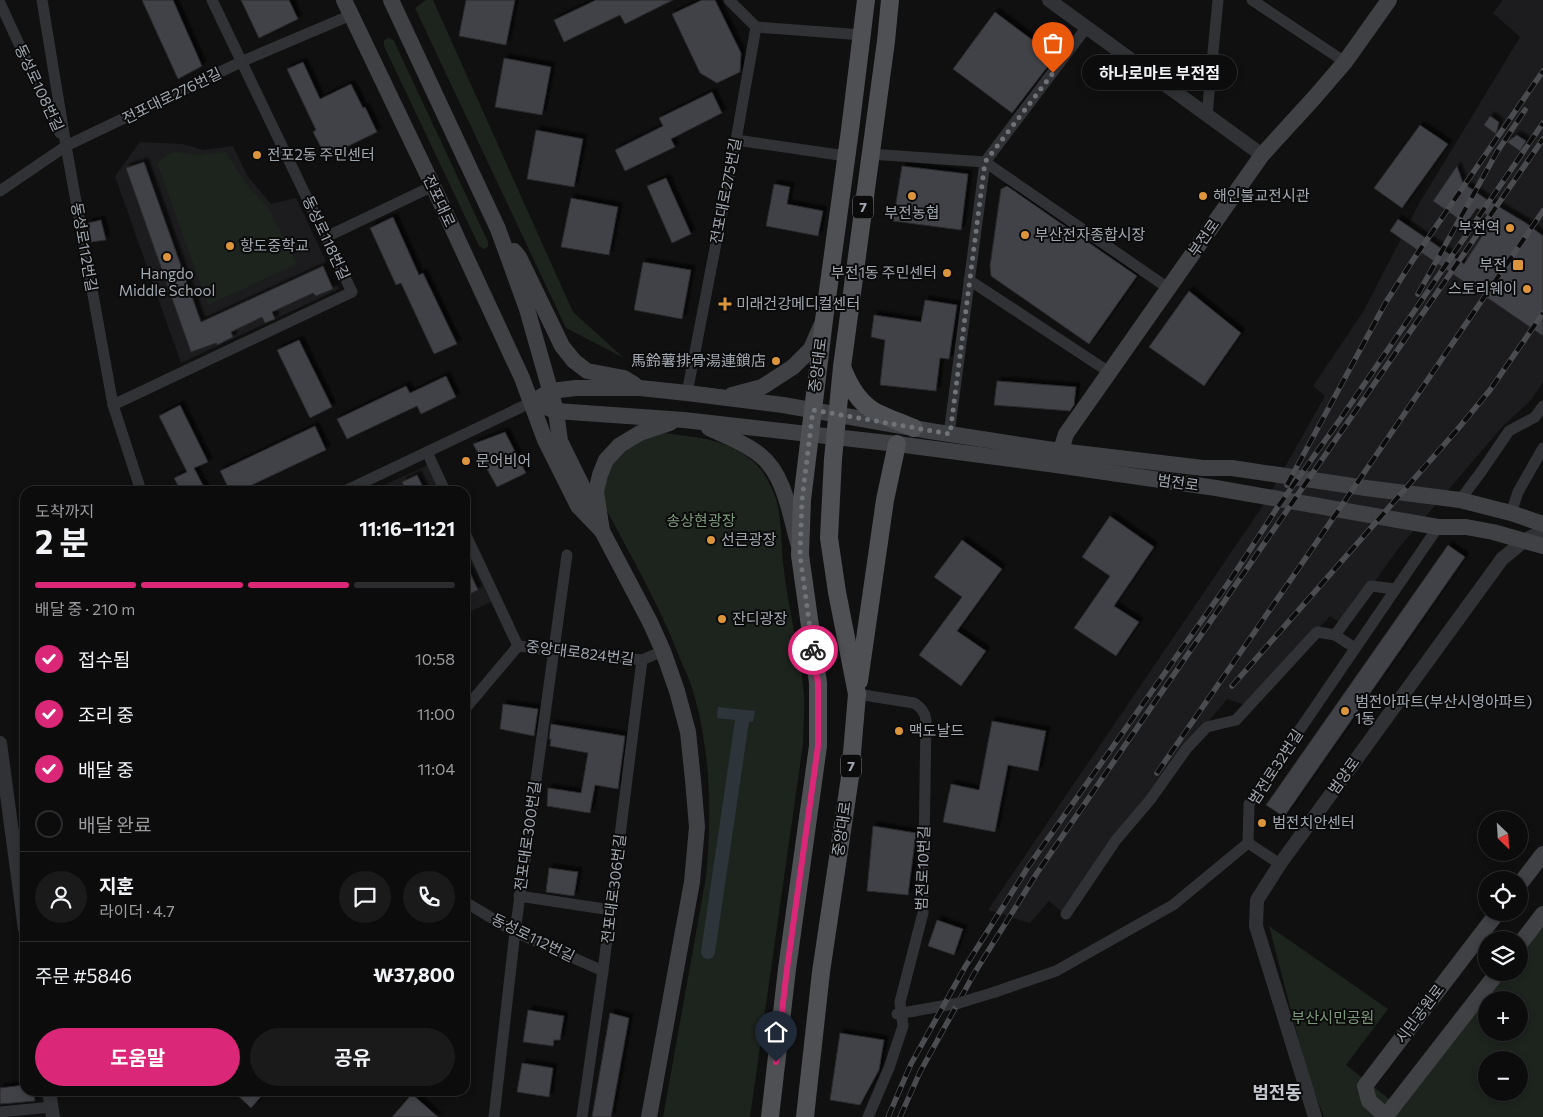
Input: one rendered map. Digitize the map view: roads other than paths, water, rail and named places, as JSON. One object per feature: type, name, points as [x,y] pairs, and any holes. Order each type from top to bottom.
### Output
[{"type":"main road","name":"전포대로","points":[[344,0],[433,186],[532,402],[544,440],[578,506],[602,530]]},
{"type":"main road","points":[[391,0],[498,229],[527,309],[551,391],[560,441],[663,651],[677,691],[688,732],[697,827],[692,882],[648,1117]]},
{"type":"main road","name":"중앙대로","points":[[770,1117],[787,969],[818,746],[818,683],[800,555],[802,500],[866,0]]},
{"type":"main road","name":"부전로","points":[[1058,458],[1066,434],[1262,155],[1345,62],[1388,0]]},
{"type":"main road","name":"중앙대로","points":[[805,1117],[822,972],[850,777],[857,694],[837,592],[829,538],[834,438],[890,2]]},
{"type":"main road","points":[[498,229],[518,257],[562,346],[574,361],[587,371],[624,378],[640,388]]},
{"type":"main road","points":[[719,398],[745,393],[762,387],[793,367],[811,349],[824,320]]},
{"type":"main road","points":[[842,367],[857,396],[870,409],[914,428]]},
{"type":"main road","points":[[532,402],[551,391],[576,388],[640,388],[813,410]]},
{"type":"main road","points":[[532,402],[556,411],[690,421],[810,435]]},
{"type":"main road","name":"범전로","points":[[813,410],[950,434],[1058,458],[1216,488],[1438,527],[1466,527],[1525,540],[1543,546]]},
{"type":"main road","points":[[602,530],[596,492],[606,460],[620,445],[640,432],[660,425],[690,421],[746,446],[762,456],[784,491],[800,555]]},
{"type":"main road","name":"범전로","points":[[810,435],[1058,458],[1203,468],[1232,468],[1460,500],[1511,513],[1543,524]]},
{"type":"main road","points":[[857,694],[885,500],[897,444]]},
{"type":"main road","points":[[1528,874],[1543,854]]},
{"type":"main road","points":[[1528,933],[1543,914]]},
{"type":"main road","name":"시민공원로","points":[[1491,921],[1365,1086],[1369,1101],[1387,1116],[1491,981]]},
{"type":"street","name":"동성로112번길","points":[[42,0],[66,146],[113,405],[139,486]]},
{"type":"street","name":"동성로118번길","points":[[113,405],[352,292],[212,0]]},
{"type":"street","points":[[729,0],[756,27],[863,35]]},
{"type":"street","points":[[1048,0],[1262,155]]},
{"type":"street","points":[[1207,115],[1218,0]]},
{"type":"street","points":[[1252,0],[1345,62]]},
{"type":"street","name":"동성로108번길","points":[[0,3],[66,146]]},
{"type":"street","name":"전포대로276번길","points":[[0,191],[66,146],[243,62],[352,15]]},
{"type":"street","name":"전포대로275번길","points":[[687,393],[756,27]]},
{"type":"street","points":[[950,434],[985,162],[1086,28]]},
{"type":"street","points":[[736,140],[846,156]]},
{"type":"street","points":[[870,154],[985,162],[1168,288]]},
{"type":"street","points":[[326,237],[433,186]]},
{"type":"street","points":[[969,280],[1109,372]]},
{"type":"street","points":[[355,486],[532,402]]},
{"type":"street","points":[[1460,500],[1509,431],[1535,417],[1543,406]]},
{"type":"street","points":[[1511,513],[1518,492],[1543,448]]},
{"type":"street","points":[[427,452],[443,486]]},
{"type":"street","name":"범전로32번길","points":[[1248,843],[1249,804],[1438,527]]},
{"type":"street","name":"범양로","points":[[1315,1117],[1256,926],[1257,900],[1280,864],[1502,559],[1525,540],[1543,531]]},
{"type":"street","name":"중앙대로824번길","points":[[470,544],[518,646]]},
{"type":"street","name":"전포대로300번길","points":[[494,1117],[519,896],[567,556]]},
{"type":"street","points":[[1335,634],[1371,586],[1395,589]]},
{"type":"street","points":[[1066,914],[1116,840],[1150,800],[1187,748],[1207,727],[1236,720],[1317,632],[1335,634],[1355,648]]},
{"type":"street","name":"중앙대로824번길","points":[[518,646],[642,660]]},
{"type":"street","name":"중앙대로824번길","points":[[470,703],[518,646]]},
{"type":"street","points":[[642,660],[663,651]]},
{"type":"street","name":"전포대로306번길","points":[[582,1117],[603,971],[642,660]]},
{"type":"street","name":"범전로10번길","points":[[857,694],[914,703],[921,707],[926,720],[923,913],[900,1002],[903,1026],[889,1068],[868,1117]]},
{"type":"street","points":[[0,743],[20,893]]},
{"type":"street","points":[[896,1014],[959,1003],[1056,971],[1173,905],[1248,843],[1280,864]]},
{"type":"street","points":[[519,896],[611,910]]},
{"type":"street","name":"동성로112번길","points":[[470,905],[515,932],[603,971]]},
{"type":"street","points":[[0,1112],[52,1112],[50,1096]]},
{"type":"waterway","points":[[708,952],[742,721]]},
{"type":"railway","points":[[1287,485],[1386,302],[1543,71]]},
{"type":"railway","points":[[1418,294],[1497,152],[1525,110]]},
{"type":"railway","points":[[888,1117],[911,1064],[965,967],[1028,867],[1231,579],[1277,508],[1543,123]]},
{"type":"railway","points":[[900,1117],[920,1072],[975,972],[1037,873],[1543,139]]},
{"type":"railway","points":[[1157,773],[1543,211]]},
{"type":"railway","points":[[1232,686],[1457,430],[1490,390],[1543,313]]},
{"type":"place","name":"하나로마트 부전점","points":[[1053,73]]},
{"type":"place","name":"전포2동 주민센터","points":[[257,155]]},
{"type":"place","name":"부전농협","points":[[912,196]]},
{"type":"place","name":"해인불교전시관","points":[[1203,196]]},
{"type":"place","name":"부전역","points":[[1510,228]]},
{"type":"place","name":"부산전자종합시장","points":[[1025,235]]},
{"type":"place","name":"항도중학교","points":[[230,246]]},
{"type":"place","name":"Hangdo Middle School","points":[[167,257]]},
{"type":"place","name":"부전","points":[[1518,265]]},
{"type":"place","name":"부전1동 주민센터","points":[[947,273]]},
{"type":"place","name":"스토리웨이","points":[[1527,289]]},
{"type":"place","name":"미래건강메디컬센터","points":[[725,304]]},
{"type":"place","name":"馬鈴薯排骨湯連鎖店","points":[[776,361]]},
{"type":"place","name":"문어비어","points":[[466,461]]},
{"type":"place","name":"선큰광장","points":[[711,540]]},
{"type":"place","name":"잔디광장","points":[[722,619]]},
{"type":"place","name":"범전아파트(부산시영아파트) 1동","points":[[1345,711]]},
{"type":"place","name":"맥도날드","points":[[899,731]]},
{"type":"place","name":"범전치안센터","points":[[1262,823]]},
{"type":"district","name":"범전동","points":[[1277,1093]]},
{"type":"park label","name":"송상현광장","points":[[701,521]]},
{"type":"park label","name":"부산시민공원","points":[[1333,1018]]}]
